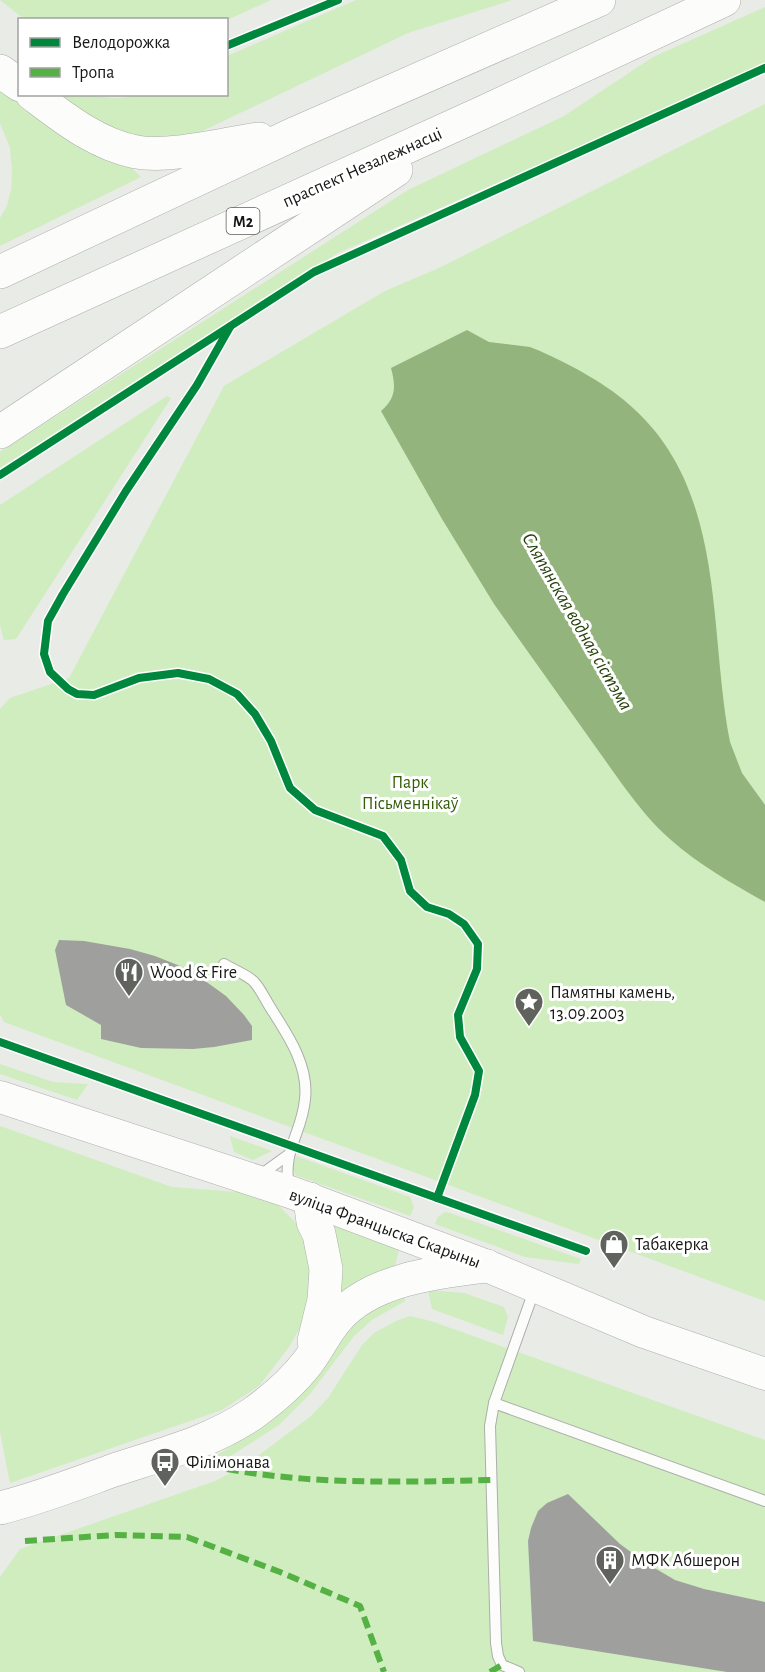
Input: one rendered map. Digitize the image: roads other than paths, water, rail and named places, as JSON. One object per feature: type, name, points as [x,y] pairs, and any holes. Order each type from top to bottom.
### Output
[{"type":"main road","points":[[0,272],[296,133],[598,0]]},
{"type":"main road","name":"праспект Незалежнасці","points":[[0,332],[724,0]]},
{"type":"main road","points":[[0,70],[18,84]]},
{"type":"main road","points":[[35,96],[69,123],[114,146],[137,152],[165,153],[296,133]]},
{"type":"main road","points":[[0,432],[486,111]]},
{"type":"main road","name":"вуліца Францыска Скарыны","points":[[0,1097],[301,1196],[487,1266],[644,1332],[765,1374]]},
{"type":"main road","points":[[301,1196],[319,1234],[324,1253],[326,1285],[309,1360]]},
{"type":"main road","points":[[0,1508],[192,1444],[231,1427],[284,1389],[309,1360],[336,1319],[382,1286],[412,1278],[487,1266]]},
{"type":"lane","points":[[224,964],[254,981],[288,1037],[302,1067],[305,1077],[305,1101],[288,1155],[287,1175],[289,1189],[301,1196]]},
{"type":"lane","points":[[251,1180],[288,1155]]},
{"type":"lane","points":[[519,1672],[502,1665],[497,1649],[490,1426],[494,1403],[536,1286]]},
{"type":"lane","points":[[494,1403],[765,1501]]},
{"type":"water","name":"Сляпянская водная сістэма","points":[[467,330],[489,342],[530,347],[540,351],[577,369],[613,391],[633,408],[663,442],[685,480],[699,521],[708,564],[730,742],[742,773],[765,805],[765,902],[693,858],[657,827],[633,799],[494,604],[442,519],[381,411],[394,392],[391,368]]},
{"type":"place","name":"Wood & Fire","points":[[129,998]]},
{"type":"place","name":"Памятны камень, 13.09.2003","points":[[529,1028]]},
{"type":"place","name":"Табакерка","points":[[614,1270]]},
{"type":"place","name":"Філімонава","points":[[165,1488]]},
{"type":"place","name":"МФК Абшерон","points":[[610,1586]]},
{"type":"park label","name":"Парк Пісьменнікаў","points":[[410,792]]}]
